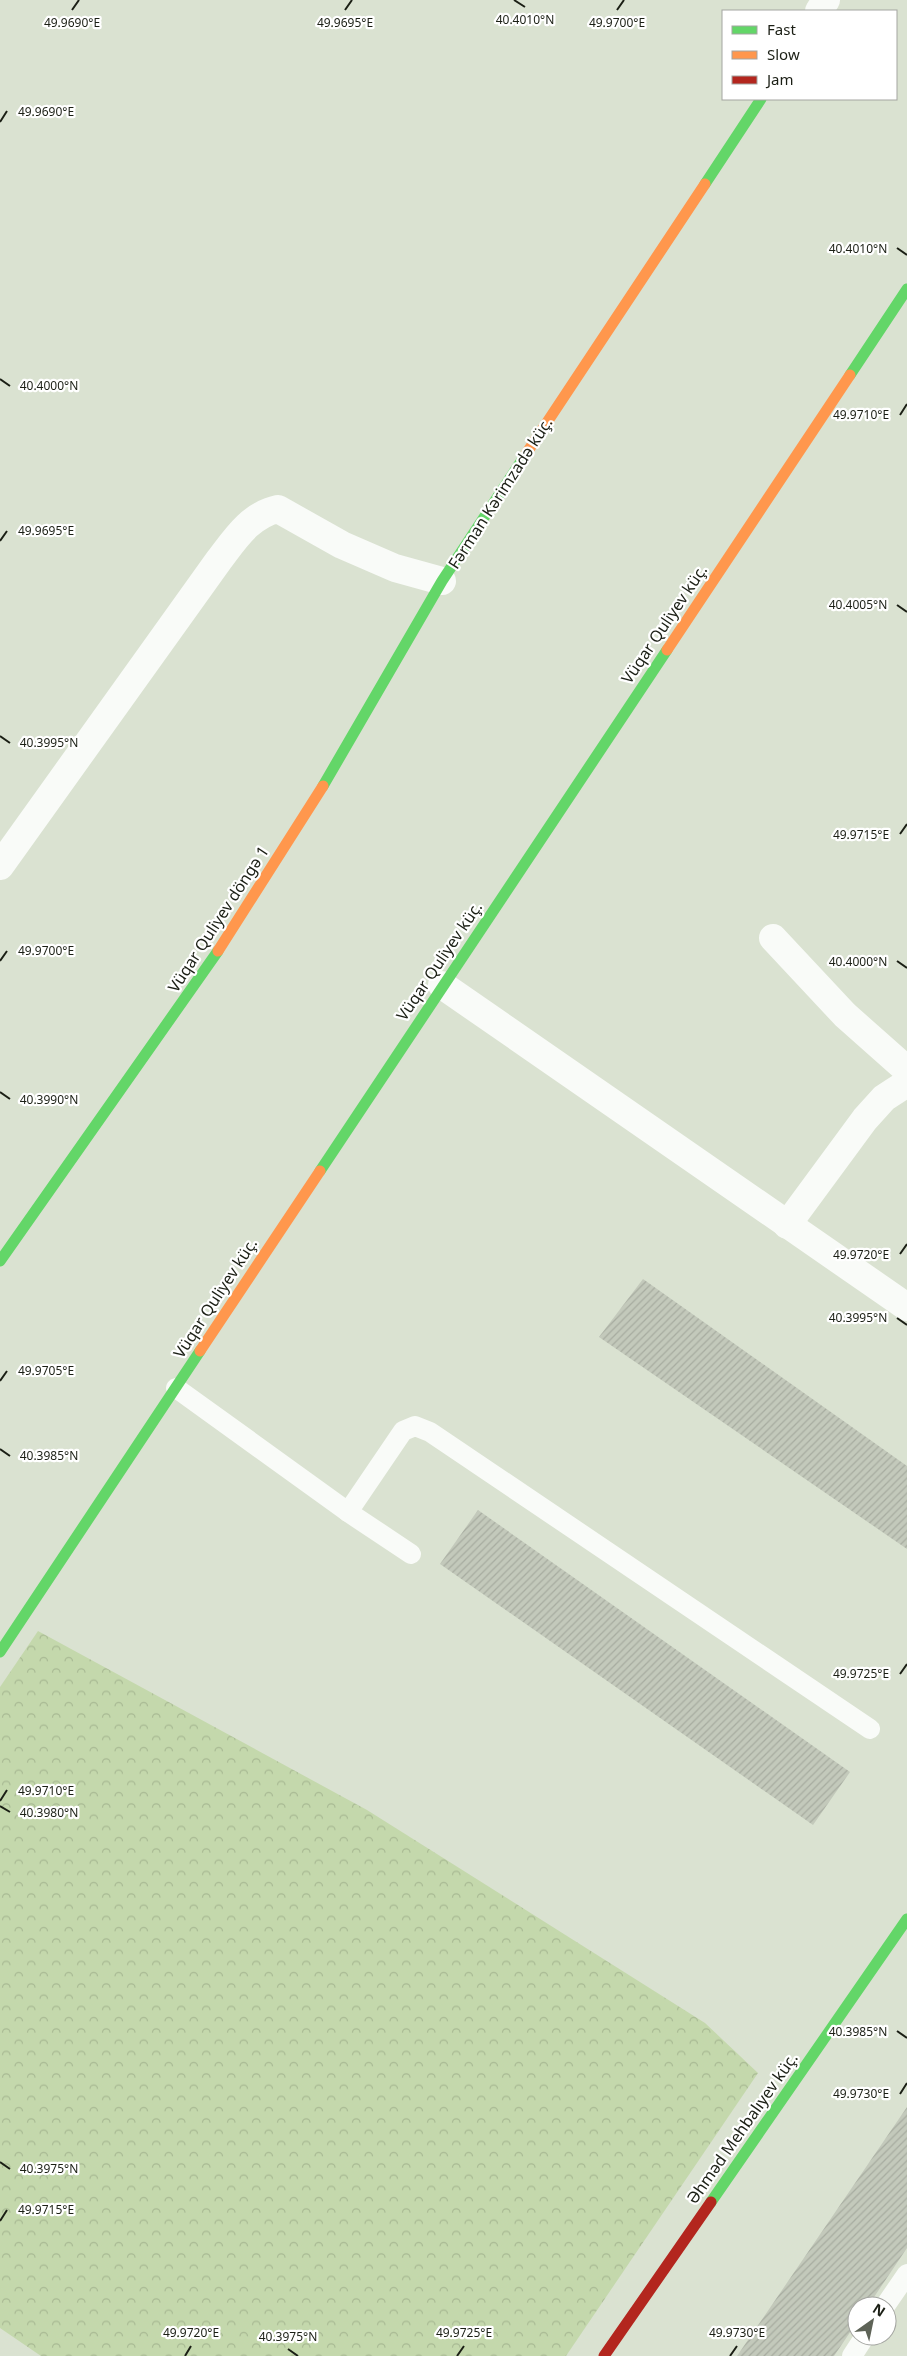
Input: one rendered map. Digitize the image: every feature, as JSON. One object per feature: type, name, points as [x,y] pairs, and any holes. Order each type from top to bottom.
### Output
[{"type":"street","name":"Fərman Kərimzadə küç.","points":[[0,866],[219,560],[243,529],[257,517],[278,509],[342,545],[395,568],[442,581],[760,100]]},
{"type":"street","name":"Vüqar Quliyev küç.","points":[[0,1652],[442,985],[907,289]]},
{"type":"street","name":"Vüqar Quliyev döngə 1","points":[[0,1261],[207,968],[336,766],[442,581]]},
{"type":"street","points":[[773,938],[845,1015],[907,1070]]},
{"type":"street","points":[[442,985],[787,1225],[907,1306]]},
{"type":"street","points":[[787,1225],[865,1119],[884,1098],[907,1083]]},
{"type":"street","name":"Əhməd Mehbalıyev küç.","points":[[604,2356],[907,1919]]},
{"type":"lane","points":[[176,1388],[348,1512],[411,1554]]},
{"type":"lane","points":[[348,1512],[403,1431],[415,1426],[430,1432],[870,1729]]},
{"type":"lane","points":[[892,2296],[907,2274]]},
{"type":"green space","points":[[38,1631],[367,1810],[705,2023],[758,2073],[566,2356],[41,2356],[0,2328],[0,1687]]},
{"type":"building","points":[[643,1279],[907,1466],[907,1549],[599,1337]]},
{"type":"building","points":[[478,1510],[850,1772],[813,1825],[440,1564]]},
{"type":"building","points":[[907,2107],[907,2248],[875,2296],[847,2296],[847,2337],[834,2356],[737,2356]]},
{"type":"traffic: fast","points":[[705,184],[760,100]]},
{"type":"traffic: fast","points":[[850,375],[907,289]]},
{"type":"traffic: fast","points":[[323,786],[442,581],[526,454]]},
{"type":"traffic: fast","points":[[320,1171],[667,650]]},
{"type":"traffic: fast","points":[[0,1261],[218,951]]},
{"type":"traffic: fast","points":[[0,1652],[200,1351]]},
{"type":"traffic: fast","points":[[711,2202],[907,1919]]},
{"type":"traffic: slow","points":[[526,454],[705,184]]},
{"type":"traffic: slow","points":[[667,650],[850,375]]},
{"type":"traffic: slow","points":[[218,951],[323,786]]},
{"type":"traffic: slow","points":[[200,1351],[320,1171]]},
{"type":"traffic: jam","points":[[604,2356],[711,2202]]}]
